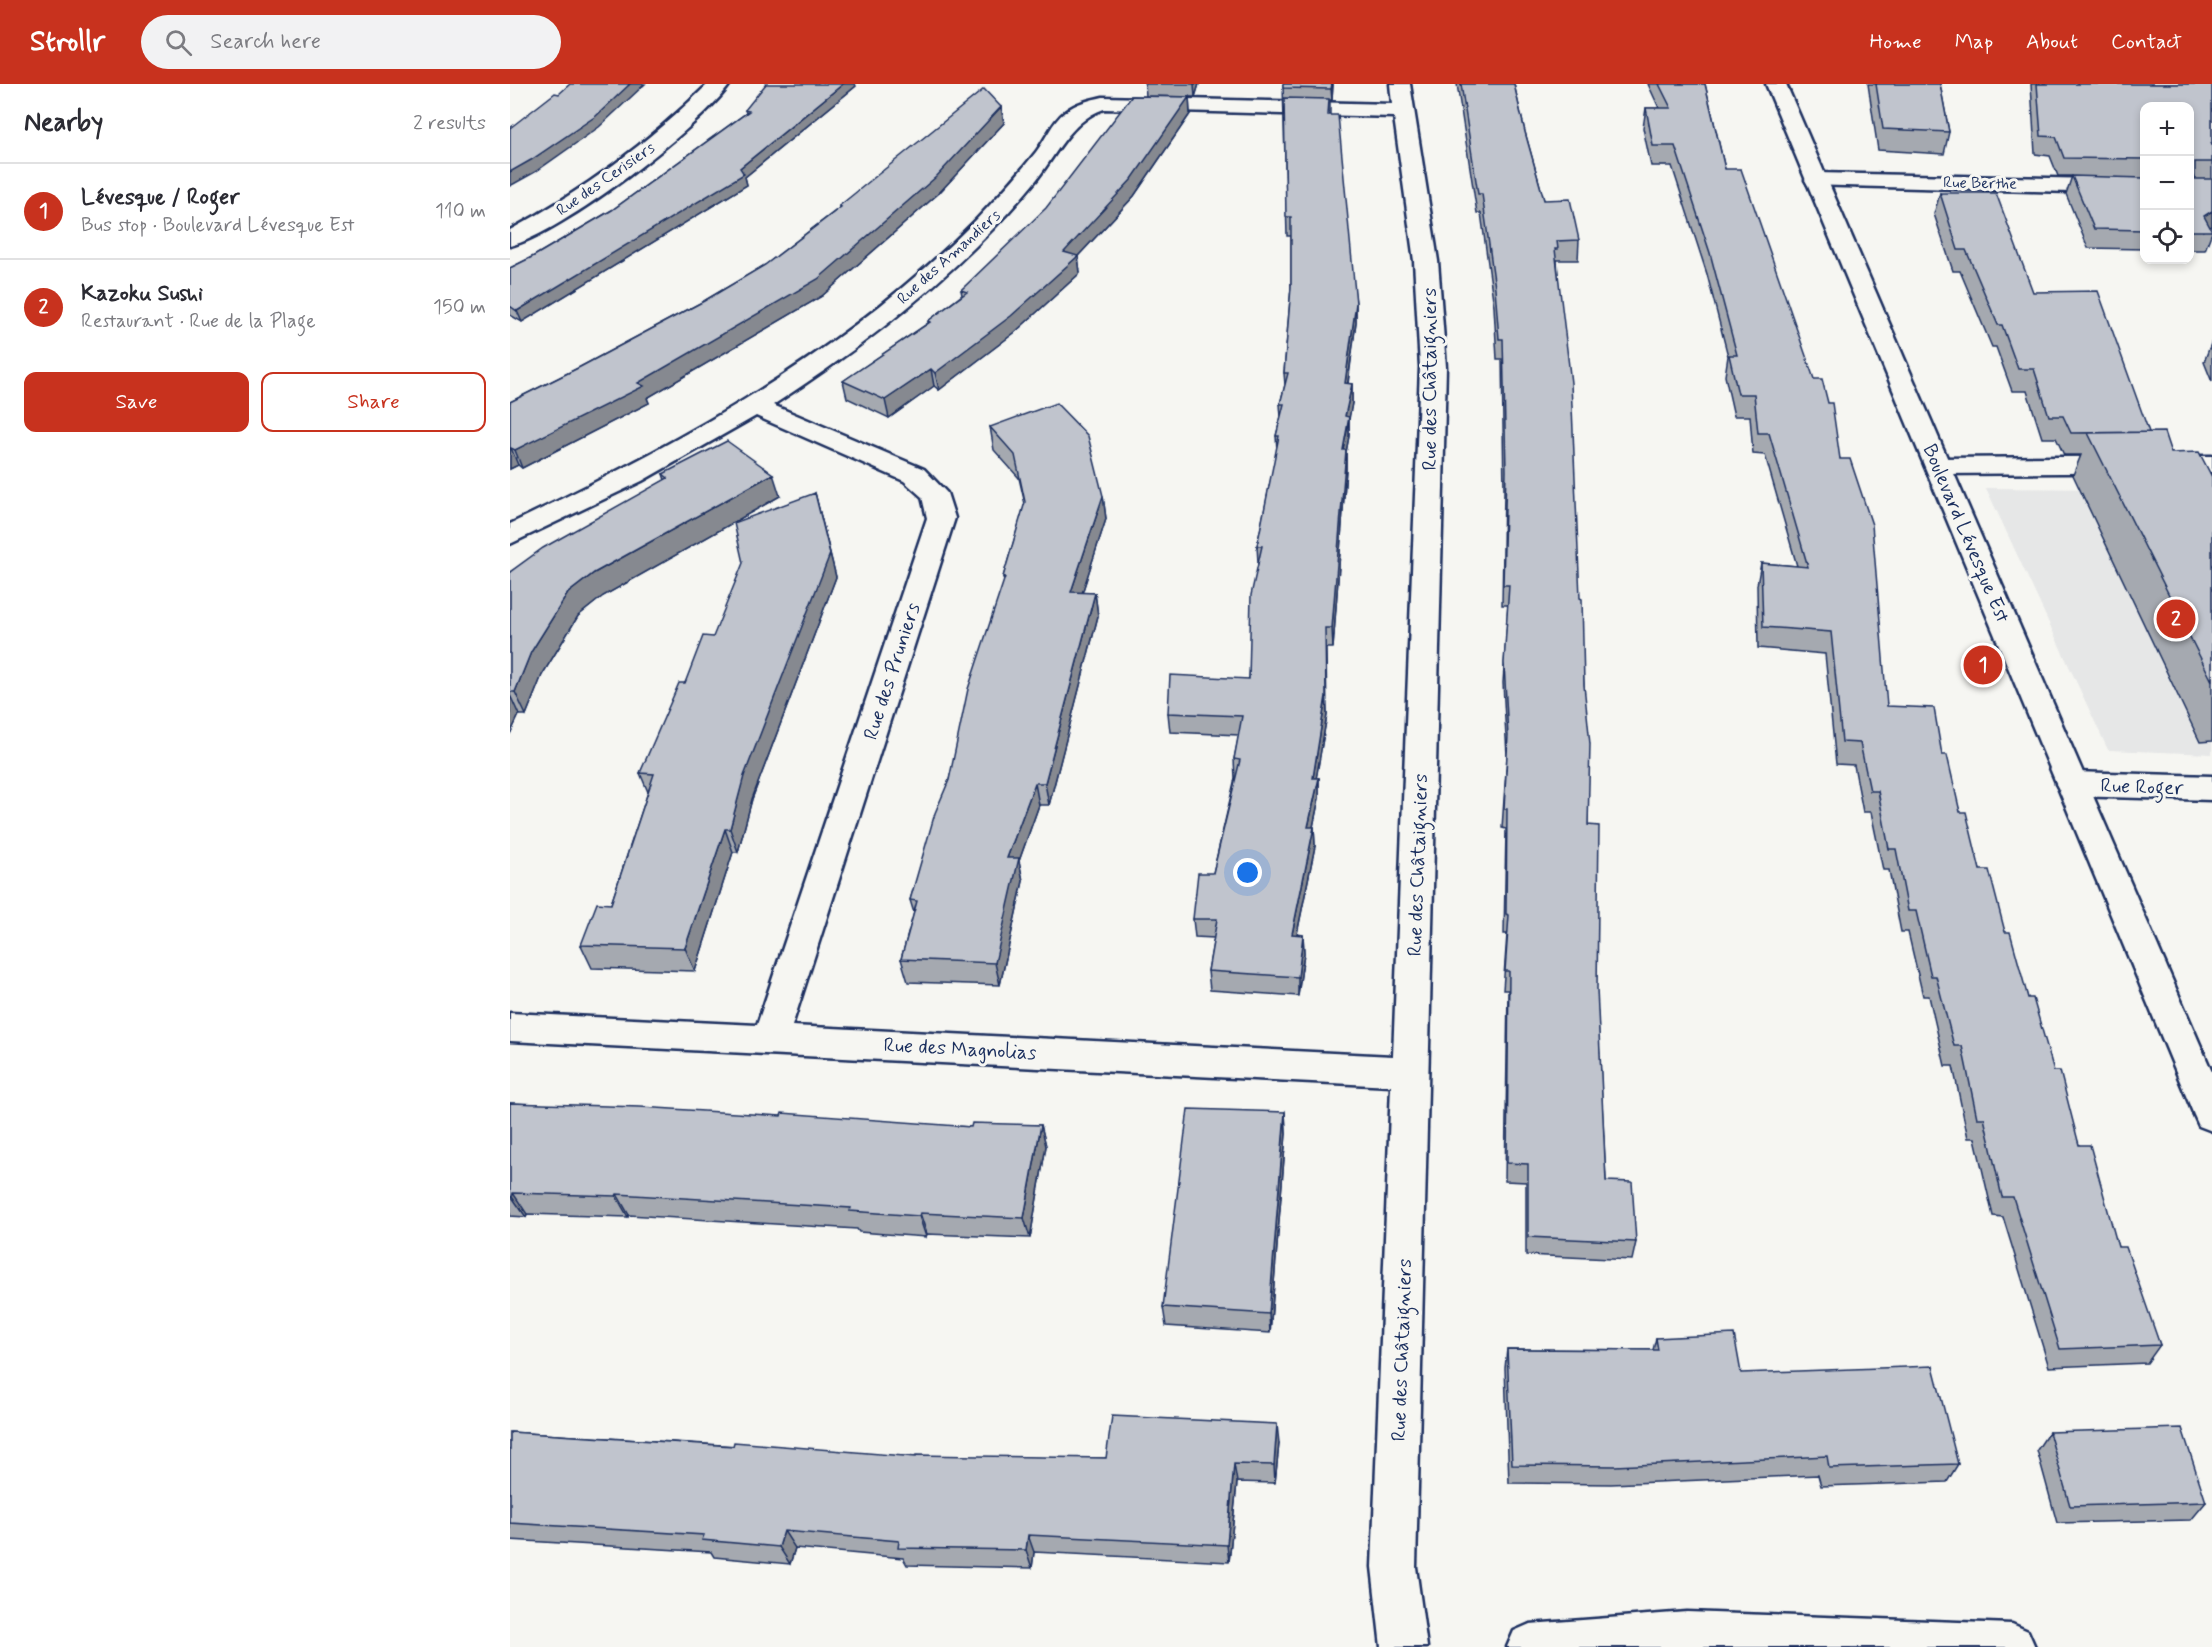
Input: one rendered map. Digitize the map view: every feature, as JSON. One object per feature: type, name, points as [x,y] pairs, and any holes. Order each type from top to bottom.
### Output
[{"type":"street","name":"Rue des Cerisiers","points":[[510,238],[586,194],[642,157],[720,84]]},
{"type":"street","name":"Boulevard Lévesque Est","points":[[1776,84],[2212,1115]]},
{"type":"street","name":"Rue des Amandiers","points":[[510,535],[639,471],[756,407],[837,351],[959,250],[1004,205],[1070,119],[1085,108],[1103,103],[1402,97]]},
{"type":"street","name":"Rue des Châtaigniers","points":[[1402,97],[1426,261],[1433,358],[1394,1567],[1404,1647]]},
{"type":"street","name":"Rue Berthe","points":[[1816,180],[2140,187]]},
{"type":"street","name":"Rue des Pruniers","points":[[756,407],[914,475],[924,482],[938,499],[941,518],[770,1038]]},
{"type":"street","points":[[1938,466],[2212,464]]},
{"type":"street","name":"Rue Roger","points":[[2072,784],[2212,788]]},
{"type":"street","name":"Rue des Magnolias","points":[[510,1027],[770,1038],[1411,1072]]},
{"type":"street","points":[[1530,1647],[1687,1634],[2012,1647]]},
{"type":"shaded area","points":[[1986,488],[2212,490],[2212,754],[2108,750]]},
{"type":"building","points":[[570,84],[630,84],[596,116],[510,172],[510,128]]},
{"type":"building","points":[[766,84],[843,84],[740,168],[744,174],[517,311],[510,306],[510,268],[612,210],[749,111],[745,110]]},
{"type":"building","points":[[1283,84],[1332,84],[1331,89],[1283,88]]},
{"type":"building","points":[[1461,84],[1514,84],[1544,200],[1570,199],[1579,240],[1557,241],[1558,249],[1555,249],[1571,383],[1584,685],[1590,744],[1588,825],[1599,826],[1597,989],[1606,1181],[1632,1182],[1636,1242],[1528,1237],[1528,1164],[1507,1163],[1509,971],[1505,971],[1509,915],[1506,914],[1507,809],[1504,809],[1508,736],[1504,663],[1509,585],[1503,585],[1506,471],[1503,339],[1499,339],[1495,288],[1482,194],[1478,194]]},
{"type":"building","points":[[1659,84],[1705,84],[1725,169],[1741,169],[1814,379],[1822,379],[1828,403],[1832,403],[1840,459],[1850,459],[1872,525],[1887,706],[1934,708],[1942,755],[1947,755],[1960,812],[1966,812],[1980,870],[1989,870],[2005,932],[2010,932],[2028,998],[2033,998],[2054,1071],[2060,1071],[2079,1145],[2090,1145],[2118,1247],[2126,1247],[2160,1345],[2060,1349],[2013,1197],[2002,1197],[1984,1118],[1977,1118],[1962,1046],[1954,1046],[1936,976],[1931,976],[1916,911],[1908,911],[1896,849],[1889,849],[1878,791],[1870,791],[1860,743],[1842,742],[1831,632],[1763,627],[1761,563],[1808,567],[1769,433],[1758,433],[1754,394],[1738,394],[1729,355],[1737,355],[1710,253],[1675,146],[1653,146],[1646,108],[1671,108]]},
{"type":"building","points":[[1876,84],[1940,84],[1949,132],[1883,129]]},
{"type":"building","points":[[2037,84],[2212,84],[2212,162],[2195,162],[2195,179],[2212,179],[2212,211],[2204,216],[2212,231],[2194,231],[2194,102],[2140,102],[2140,159],[2064,158],[2056,137],[2041,136]]},
{"type":"building","points":[[984,89],[1001,107],[936,177],[818,279],[638,383],[644,386],[515,450],[510,448],[510,402],[704,301],[765,265],[841,207],[839,206]]},
{"type":"building","points":[[1132,96],[1189,97],[1132,179],[1064,252],[1078,256],[1011,316],[935,373],[931,369],[885,400],[843,381],[930,322],[928,321],[967,292],[961,290],[1046,208]]},
{"type":"building","points":[[1284,98],[1329,99],[1328,115],[1338,115],[1356,303],[1345,383],[1352,384],[1345,416],[1349,417],[1343,450],[1346,450],[1332,628],[1325,628],[1326,696],[1313,778],[1319,778],[1308,827],[1314,827],[1292,934],[1303,935],[1298,977],[1208,971],[1217,919],[1193,919],[1198,873],[1213,873],[1240,760],[1234,759],[1242,716],[1168,713],[1170,675],[1249,679],[1251,595],[1262,546],[1257,546],[1279,436],[1276,436],[1284,404],[1280,404],[1288,373],[1284,373],[1291,287],[1291,217],[1286,217]]},
{"type":"building","points":[[2072,176],[2140,178],[2140,230],[2094,229]]},
{"type":"building","points":[[1940,193],[1996,193],[2033,292],[2098,291],[2149,432],[2071,433],[2063,416],[2049,416],[2034,369],[2018,369],[2002,325],[1998,325],[1966,250],[1958,250]]},
{"type":"building","points":[[1056,403],[1088,436],[1103,496],[1071,592],[1095,593],[1045,783],[1035,783],[1007,858],[1019,858],[995,963],[901,959],[917,901],[910,900],[935,813],[949,780],[968,689],[1005,577],[1003,577],[1025,502],[1015,455],[990,427]]},
{"type":"building","points":[[2164,432],[2171,453],[2199,452],[2212,477],[2212,681],[2088,433]]},
{"type":"building","points":[[727,441],[773,474],[594,573],[568,593],[531,652],[515,692],[510,692],[510,572],[543,548],[668,478],[663,474]]},
{"type":"building","points":[[815,493],[830,554],[744,776],[730,829],[725,829],[685,948],[581,945],[597,903],[611,904],[654,774],[640,773],[679,683],[685,683],[703,636],[713,637],[743,563],[734,523]]},
{"type":"building","points":[[510,1103],[640,1107],[781,1116],[782,1113],[971,1127],[972,1123],[1041,1125],[1024,1218],[920,1213],[919,1216],[850,1211],[851,1208],[617,1194],[616,1196],[513,1193],[510,1197]]},
{"type":"building","points":[[1188,1109],[1285,1112],[1269,1314],[1163,1307]]},
{"type":"building","points":[[1734,1334],[1741,1373],[1933,1366],[1958,1464],[1829,1468],[1827,1456],[1615,1466],[1512,1465],[1507,1349],[1658,1350],[1656,1338]]},
{"type":"building","points":[[1112,1416],[1277,1424],[1274,1465],[1234,1464],[1227,1545],[1028,1535],[1026,1550],[898,1548],[899,1541],[784,1531],[779,1547],[702,1540],[704,1535],[510,1523],[510,1432],[733,1446],[734,1442],[916,1457],[916,1455],[1106,1458]]},
{"type":"building","points":[[2182,1428],[2206,1502],[2070,1506],[2049,1432]]},
{"type":"place","name":"Kazoku Sushi","points":[[2176,619]]},
{"type":"place","name":"Lévesque / Roger","points":[[1983,665]]}]
